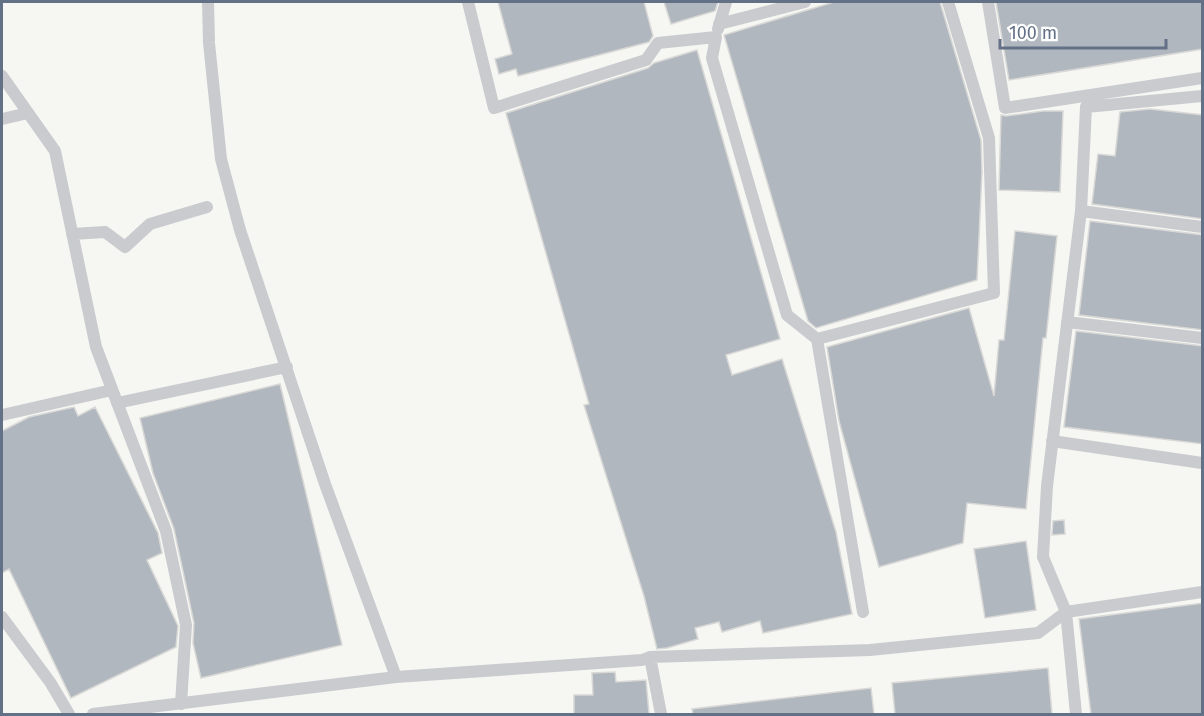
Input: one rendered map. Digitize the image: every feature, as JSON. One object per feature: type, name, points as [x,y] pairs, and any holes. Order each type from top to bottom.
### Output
[{"type":"street","points":[[208,2],[209,43],[221,159],[240,230],[325,484],[396,677]]},
{"type":"street","points":[[468,2],[494,108],[646,60],[658,43],[718,31],[805,2]]},
{"type":"street","points":[[726,2],[712,58],[787,315],[817,339],[863,612]]},
{"type":"street","points":[[817,339],[994,293],[989,138],[948,2]]},
{"type":"street","points":[[988,2],[1005,108],[1203,78]]},
{"type":"street","points":[[2,76],[55,151],[96,347],[166,531],[186,625],[181,704]]},
{"type":"street","points":[[1076,714],[1066,612],[1043,557],[1047,486],[1081,211],[1086,107],[1203,96]]},
{"type":"street","points":[[2,119],[28,113]]},
{"type":"street","points":[[72,234],[105,232],[125,248],[150,224],[207,207]]},
{"type":"street","points":[[1081,211],[1203,227]]},
{"type":"street","points":[[1067,322],[1203,338]]},
{"type":"street","points":[[117,403],[287,367]]},
{"type":"street","points":[[2,414],[112,390]]},
{"type":"street","points":[[1052,441],[1203,463]]},
{"type":"street","points":[[101,714],[396,677],[642,660],[650,657],[870,650],[1038,633],[1066,612],[1203,592]]},
{"type":"street","points":[[2,617],[50,682],[69,714]]},
{"type":"street","points":[[650,657],[661,714]]},
{"type":"building","points":[[498,2],[644,2],[653,36],[649,42],[518,76],[516,69],[499,74],[495,59],[512,54]]},
{"type":"building","points":[[664,2],[718,2],[715,11],[671,24]]},
{"type":"building","points":[[834,2],[940,2],[981,140],[982,172],[977,280],[816,328],[808,321],[724,35]]},
{"type":"building","points":[[996,2],[1203,2],[1203,49],[1009,80]]},
{"type":"building","points":[[697,50],[780,339],[726,355],[732,375],[782,359],[836,532],[852,614],[763,633],[760,621],[722,632],[719,622],[695,628],[698,639],[657,649],[644,596],[584,405],[589,404],[506,113]]},
{"type":"building","points":[[1150,109],[1203,115],[1203,219],[1092,204],[1098,154],[1115,156],[1120,112]]},
{"type":"building","points":[[1063,111],[1060,192],[999,190],[1001,115]]},
{"type":"building","points":[[1090,221],[1203,235],[1203,330],[1079,315]]},
{"type":"building","points":[[1015,231],[1057,236],[1046,338],[1043,338],[1026,509],[967,503],[963,543],[879,567],[839,421],[827,347],[969,308],[994,396],[999,340],[1004,340]]},
{"type":"building","points":[[1076,331],[1203,346],[1203,444],[1064,427]]},
{"type":"building","points":[[280,384],[342,645],[201,678],[193,643],[194,623],[174,529],[153,473],[140,418]]},
{"type":"building","points":[[74,407],[78,416],[95,407],[158,533],[162,553],[147,560],[178,626],[176,647],[71,698],[9,569],[2,573],[2,431],[29,417]]},
{"type":"building","points":[[1064,520],[1065,534],[1052,535],[1053,521]]},
{"type":"building","points":[[1026,541],[1036,610],[985,618],[974,549]]},
{"type":"building","points":[[1203,603],[1203,714],[1091,714],[1079,619]]},
{"type":"building","points":[[1048,668],[1052,714],[895,714],[892,683]]},
{"type":"building","points":[[615,672],[616,682],[646,680],[649,714],[574,714],[574,695],[593,695],[592,673]]},
{"type":"building","points":[[871,688],[874,714],[693,714],[692,709]]}]
